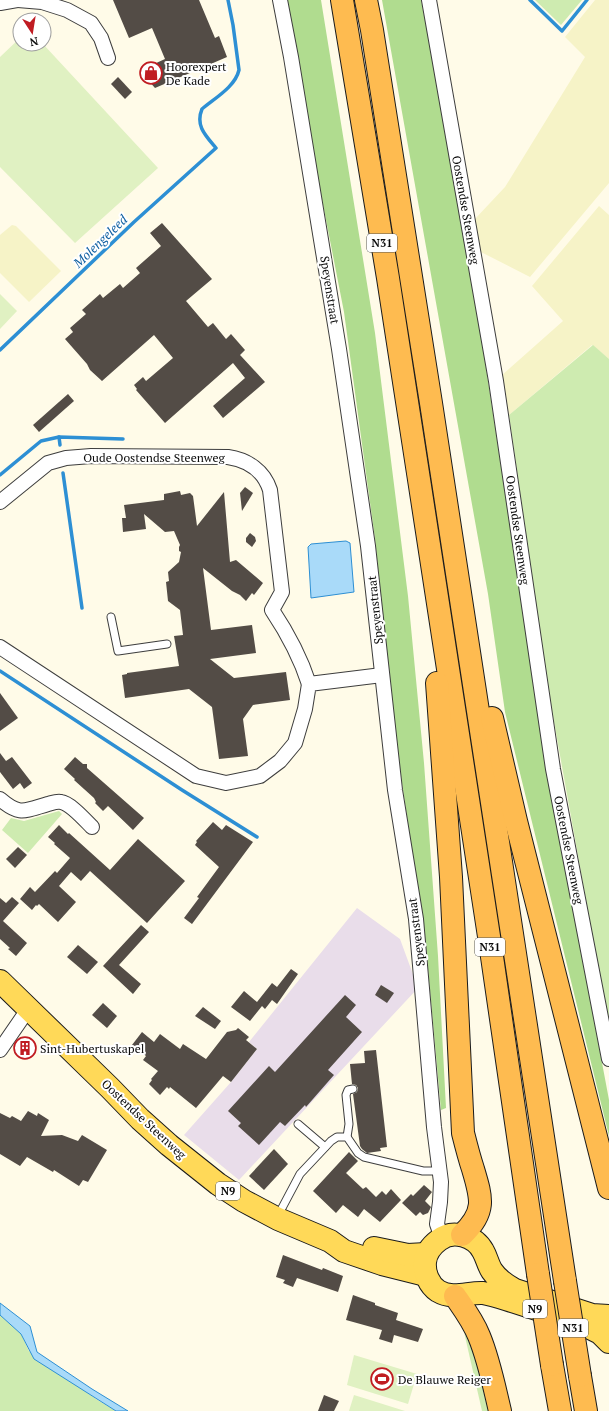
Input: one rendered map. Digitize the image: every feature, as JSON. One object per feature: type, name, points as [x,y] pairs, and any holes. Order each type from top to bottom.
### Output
[{"type":"highway","name":"N31","points":[[342,0],[386,270],[560,1411]]},
{"type":"highway","name":"N31","points":[[366,0],[430,395],[586,1411]]},
{"type":"highway","points":[[440,620],[436,673],[451,878],[461,1112],[463,1133],[467,1151],[480,1188],[481,1201],[478,1213],[473,1223],[447,1232]]},
{"type":"highway","points":[[473,676],[487,701],[496,732],[516,821],[609,1188]]},
{"type":"highway","points":[[455,1296],[472,1320],[479,1336],[486,1355],[500,1411]]},
{"type":"main road","name":"Oostendse Steenweg","points":[[0,981],[140,1119],[169,1145],[218,1184],[244,1201],[278,1219],[330,1241],[347,1241],[383,1258],[426,1264]]},
{"type":"main road","points":[[426,1264],[432,1245],[447,1232]]},
{"type":"main road","name":"N9","points":[[447,1232],[472,1239],[480,1246],[492,1270],[507,1286],[515,1290],[592,1315],[609,1316]]},
{"type":"main road","name":"N9","points":[[426,1264],[430,1284],[437,1291],[446,1295],[455,1296],[482,1293],[529,1306],[588,1327],[600,1333],[609,1342]]},
{"type":"street","points":[[0,2],[17,0],[42,2],[67,10],[91,23],[101,38],[108,58]]},
{"type":"street","name":"Speyenstraat","points":[[280,0],[292,56],[340,349],[368,546],[395,790],[416,918],[434,1128],[447,1232]]},
{"type":"street","name":"Oostendse Steenweg","points":[[429,0],[496,381],[553,769],[609,1059]]},
{"type":"street","name":"Oude Oostendse Steenweg","points":[[0,502],[48,463],[66,458],[91,456],[228,457],[250,464],[264,477],[270,490],[282,592],[272,610],[289,635],[304,669],[309,684],[305,709],[295,743],[280,761],[260,776],[226,783],[196,776],[0,647]]},
{"type":"street","points":[[309,684],[382,674]]},
{"type":"street","points":[[0,799],[17,811],[26,811],[55,802],[61,802],[69,806],[92,827]]},
{"type":"street","points":[[0,1050],[29,1008]]},
{"type":"lane","points":[[111,617],[118,651],[167,644]]},
{"type":"lane","points":[[353,1089],[348,1090],[346,1095],[349,1124],[347,1137],[358,1153],[364,1157],[423,1170],[439,1171]]},
{"type":"lane","points":[[298,1124],[325,1147]]},
{"type":"lane","points":[[278,1219],[282,1208],[300,1174],[331,1140],[338,1137],[347,1137]]},
{"type":"shaded area","points":[[595,0],[609,0],[609,183],[530,277],[481,252],[474,220],[505,187],[585,57],[565,37]]},
{"type":"shaded area","points":[[599,206],[609,215],[609,359],[592,345],[509,415],[502,375],[563,321],[532,286]]},
{"type":"shaded area","points":[[12,225],[16,226],[61,271],[29,302],[0,273],[0,235]]},
{"type":"shaded area","points":[[357,908],[400,939],[418,988],[239,1180],[184,1135],[231,1082],[257,1049],[249,1042]]},
{"type":"green space","points":[[286,0],[321,0],[375,333],[408,596],[424,763],[438,956],[446,1108],[441,1110],[426,947],[395,735],[375,539],[344,312],[309,133]]},
{"type":"green space","points":[[382,0],[421,0],[458,190],[532,671],[573,908],[609,1100],[609,1136],[505,712],[488,594]]},
{"type":"green space","points":[[535,0],[582,0],[561,25]]},
{"type":"green space","points":[[12,46],[12,52],[50,52],[158,168],[75,243],[0,167],[0,57]]},
{"type":"green space","points":[[0,294],[17,311],[0,329]]},
{"type":"green space","points":[[593,345],[609,359],[609,1019],[549,694],[509,415]]},
{"type":"green space","points":[[59,811],[62,814],[28,853],[2,830],[11,818],[24,821]]},
{"type":"green space","points":[[0,1315],[21,1334],[29,1351],[96,1399],[116,1411],[0,1411]]},
{"type":"green space","points":[[464,1332],[474,1353],[488,1411],[482,1411]]},
{"type":"green space","name":"De Blauwe Reiger","points":[[354,1355],[417,1374],[408,1404],[347,1385]]},
{"type":"green space","name":"De Blauwe Reiger","points":[[354,1395],[405,1411],[349,1411]]},
{"type":"water","points":[[346,541],[350,543],[354,592],[311,598],[308,547],[311,544]]},
{"type":"water","points":[[0,1303],[30,1326],[37,1352],[128,1411],[116,1411],[34,1359],[21,1334],[0,1315]]},
{"type":"building","points":[[113,0],[199,0],[215,38],[219,36],[227,57],[155,88],[148,80],[143,69],[165,59],[152,28],[129,38]]},
{"type":"building","points":[[118,77],[132,92],[125,99],[111,84]]},
{"type":"building","points":[[162,223],[212,279],[186,301],[208,327],[213,323],[226,339],[231,334],[245,350],[240,355],[265,382],[223,418],[213,406],[245,378],[233,363],[165,423],[136,390],[137,389],[134,385],[143,377],[146,381],[173,358],[154,335],[102,381],[90,370],[87,364],[65,339],[73,332],[70,328],[86,314],[82,310],[100,294],[103,298],[120,284],[123,288],[140,273],[136,268],[161,246],[150,233]]},
{"type":"building","points":[[68,394],[74,401],[39,432],[33,425]]},
{"type":"building","points":[[245,487],[253,493],[242,511],[240,493]]},
{"type":"building","points":[[180,491],[181,495],[190,493],[193,496],[197,526],[224,492],[230,562],[236,560],[263,583],[254,595],[252,593],[246,601],[203,568],[211,630],[252,625],[256,653],[210,659],[234,678],[286,672],[290,700],[253,705],[243,719],[248,756],[219,759],[212,707],[189,689],[125,698],[122,675],[179,666],[174,636],[183,635],[180,610],[168,601],[166,582],[169,581],[168,572],[179,562],[181,552],[179,551],[180,545],[174,531],[165,532],[144,514],[146,529],[123,532],[122,518],[126,518],[124,505],[164,500],[164,494]]},
{"type":"building","points":[[250,533],[255,537],[256,541],[252,547],[246,542],[246,538]]},
{"type":"building","points":[[0,693],[18,718],[0,731]]},
{"type":"building","points":[[0,753],[6,761],[12,757],[32,783],[24,789],[20,783],[13,789],[0,772]]},
{"type":"building","points":[[75,757],[83,764],[87,764],[87,768],[144,818],[133,830],[108,806],[103,811],[95,803],[94,798],[64,769]]},
{"type":"building","points":[[213,822],[222,830],[226,825],[253,842],[192,924],[184,918],[219,867],[195,845],[197,842],[196,841]]},
{"type":"building","points":[[59,825],[110,870],[138,839],[185,881],[147,923],[90,871],[81,881],[71,872],[59,886],[76,902],[58,922],[39,904],[32,910],[20,899],[30,887],[35,892],[55,871],[57,873],[70,858],[48,837]]},
{"type":"building","points":[[18,847],[27,855],[15,868],[6,859]]},
{"type":"building","points":[[12,897],[19,903],[3,921],[27,943],[16,956],[0,939],[0,898],[6,903]]},
{"type":"building","points":[[141,925],[149,932],[119,965],[141,984],[133,994],[103,966]]},
{"type":"building","points":[[78,945],[98,962],[87,974],[67,957]]},
{"type":"building","points":[[291,969],[298,974],[277,1004],[272,1000],[265,1009],[262,1006],[250,1021],[231,1007],[244,991],[257,1002],[272,983],[277,987]]},
{"type":"building","points":[[381,985],[394,993],[387,1003],[375,995]]},
{"type":"building","points":[[345,995],[356,1005],[346,1017],[362,1032],[328,1070],[334,1075],[306,1107],[305,1105],[285,1126],[280,1122],[259,1145],[238,1126],[241,1123],[228,1111],[269,1066],[275,1072]]},
{"type":"building","points":[[103,1003],[117,1016],[107,1028],[92,1015]]},
{"type":"building","points":[[203,1007],[221,1021],[215,1029],[195,1016]]},
{"type":"building","points":[[238,1028],[249,1037],[246,1040],[257,1049],[231,1082],[223,1076],[196,1108],[170,1087],[169,1089],[167,1087],[160,1095],[149,1084],[152,1080],[151,1079],[158,1071],[143,1060],[146,1056],[132,1045],[142,1032],[154,1042],[160,1034],[180,1049],[183,1044],[206,1059],[227,1032]]},
{"type":"building","points":[[376,1050],[387,1147],[380,1148],[381,1151],[367,1153],[360,1146],[353,1094],[357,1092],[358,1088],[356,1085],[352,1084],[350,1064],[365,1063],[364,1051]]},
{"type":"building","points":[[28,1111],[37,1116],[38,1113],[49,1120],[41,1136],[62,1135],[78,1141],[82,1135],[107,1150],[88,1182],[83,1180],[79,1186],[54,1170],[53,1172],[27,1157],[20,1166],[0,1154],[0,1113],[10,1118],[12,1116],[21,1121]]},
{"type":"building","points":[[274,1149],[288,1164],[264,1190],[249,1176]]},
{"type":"building","points":[[349,1152],[358,1161],[346,1173],[363,1189],[366,1187],[376,1197],[382,1191],[386,1195],[391,1189],[401,1200],[380,1222],[364,1209],[358,1217],[343,1205],[336,1213],[313,1191]]},
{"type":"building","points":[[424,1185],[432,1192],[425,1201],[431,1207],[428,1213],[423,1215],[420,1212],[416,1216],[402,1203],[411,1194],[413,1196]]},
{"type":"building","points":[[283,1255],[322,1270],[323,1268],[343,1276],[338,1292],[297,1278],[293,1287],[283,1283],[285,1280],[276,1277]]},
{"type":"building","points":[[353,1295],[398,1313],[396,1320],[423,1329],[418,1342],[394,1335],[392,1343],[379,1339],[382,1330],[346,1320]]},
{"type":"building","points":[[324,1395],[339,1401],[334,1411],[318,1411]]},
{"type":"waterway","name":"Molengeleed","points":[[0,350],[134,222],[216,148],[201,126],[200,115],[202,109],[229,87],[237,76],[239,70],[228,0]]},
{"type":"waterway","points":[[530,0],[562,31],[587,0]]},
{"type":"waterway","points":[[60,445],[59,437],[123,439]]},
{"type":"waterway","points":[[0,475],[41,441],[59,437]]},
{"type":"waterway","points":[[63,473],[82,608]]},
{"type":"waterway","points":[[0,671],[182,790],[257,837]]},
{"type":"place","name":"Hoorexpert De Kade","points":[[151,73]]},
{"type":"place","name":"Sint-Hubertuskapel","points":[[25,1048]]},
{"type":"place","name":"De Blauwe Reiger","points":[[382,1379]]}]
